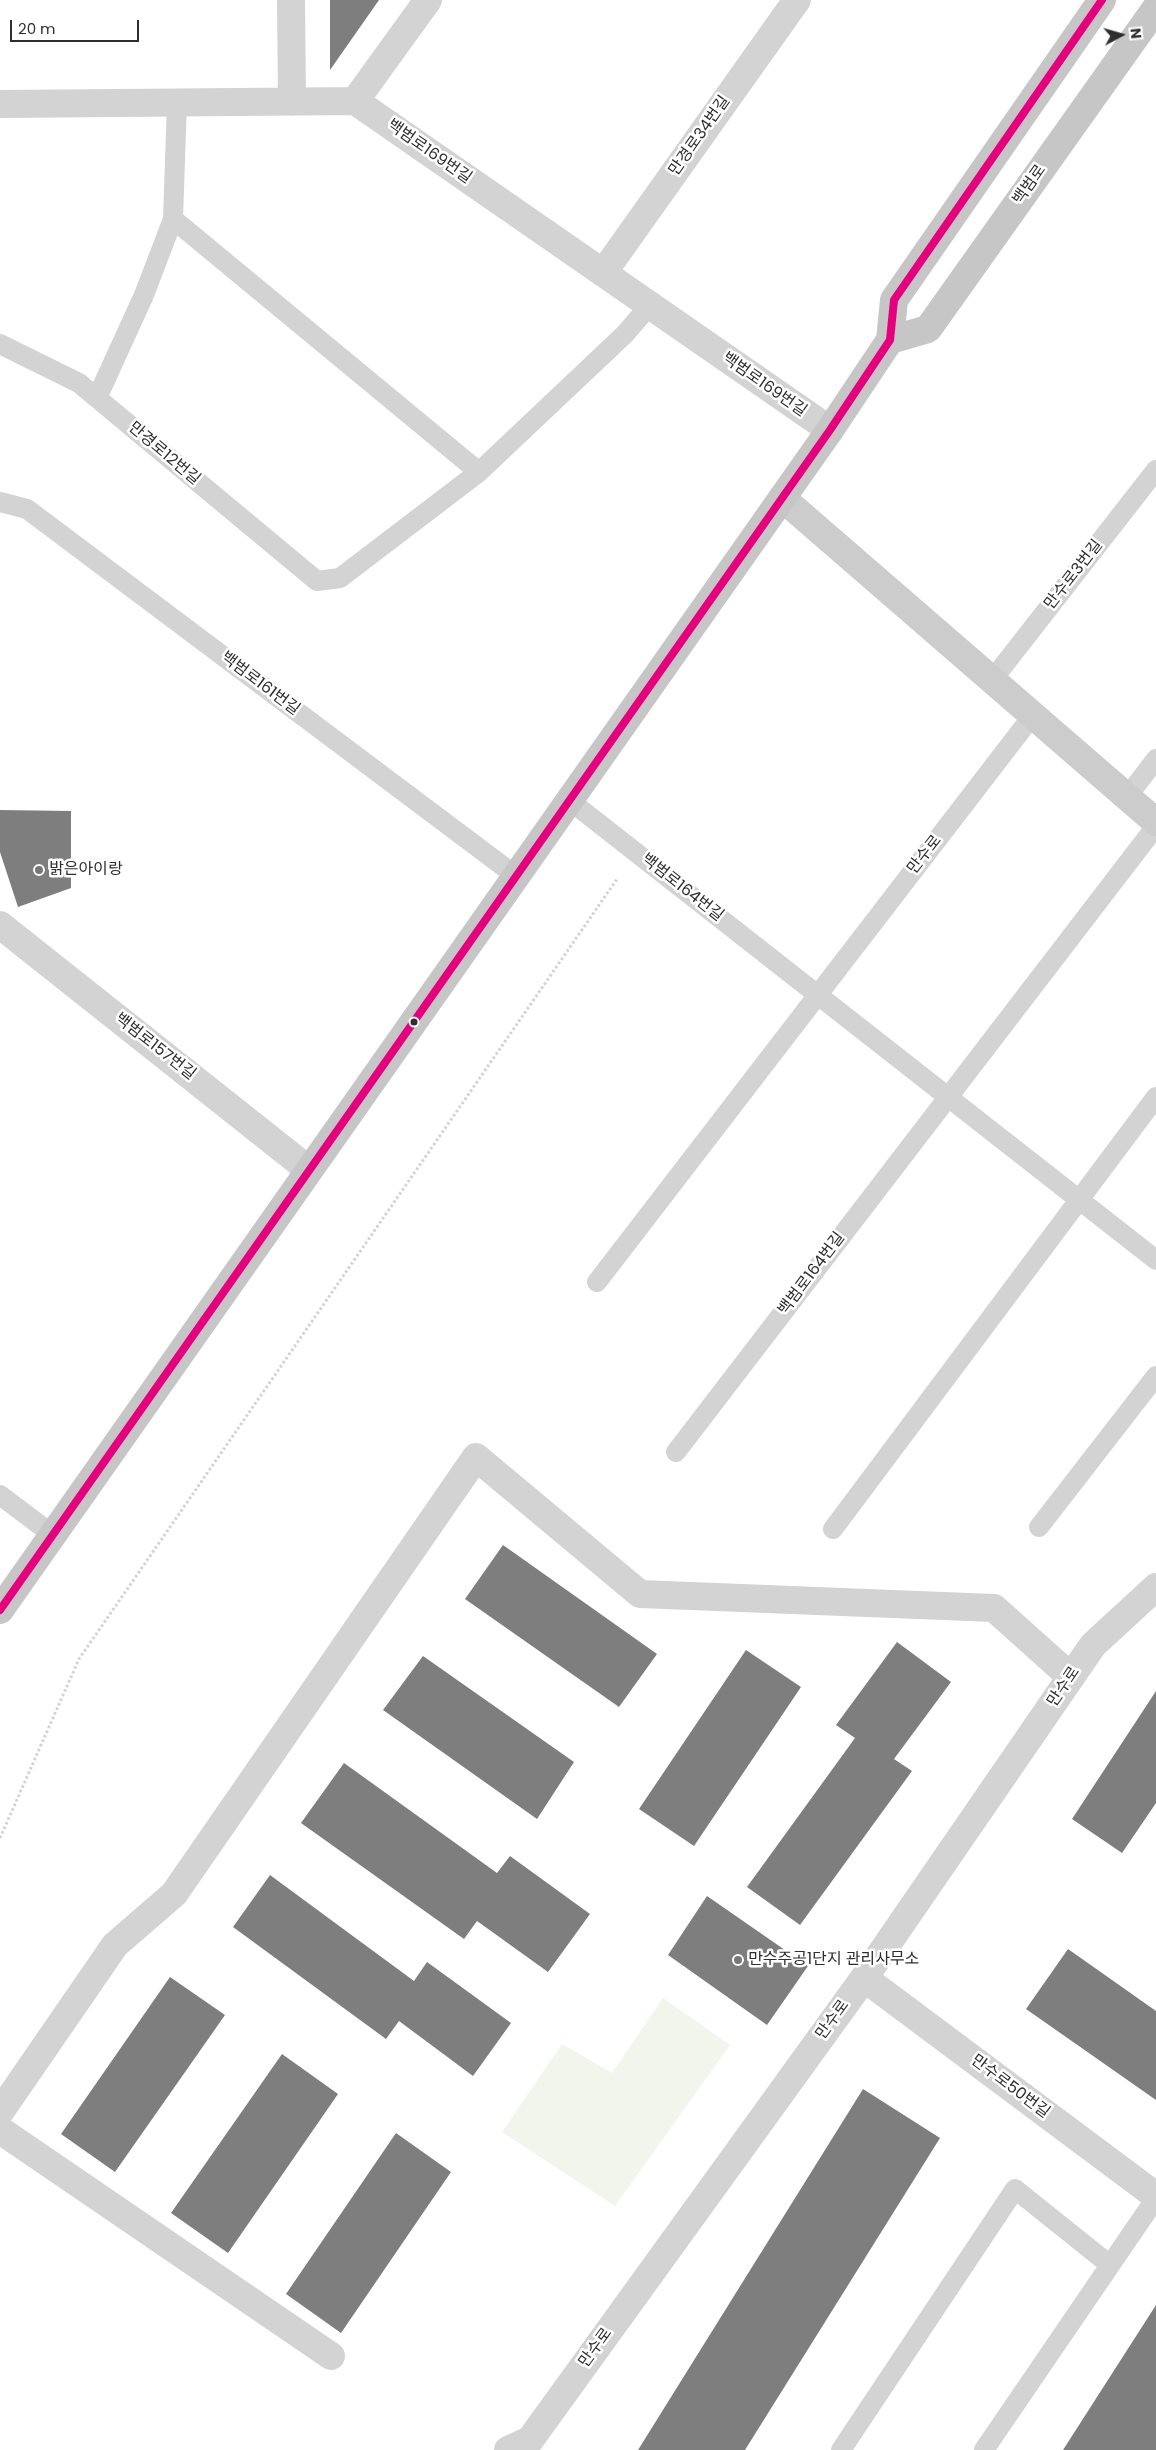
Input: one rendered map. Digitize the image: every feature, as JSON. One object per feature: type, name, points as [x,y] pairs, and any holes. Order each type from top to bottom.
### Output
[{"type":"main road","points":[[0,1610],[830,430],[890,340],[894,300],[1102,0]]},
{"type":"main road","name":"백범로","points":[[890,340],[928,329],[1156,8]]},
{"type":"street","points":[[291,0],[292,102]]},
{"type":"street","points":[[0,104],[355,101],[428,0]]},
{"type":"street","name":"만경로34번길","points":[[603,273],[797,0]]},
{"type":"street","name":"백범로169번길","points":[[355,101],[830,430]]},
{"type":"street","points":[[782,498],[1156,822]]},
{"type":"street","name":"백범로157번길","points":[[0,925],[309,1170]]},
{"type":"street","points":[[0,2112],[114,1945],[174,1894],[476,1457],[640,1594],[994,1608],[1071,1677]]},
{"type":"street","name":"만수로","points":[[508,2450],[530,2440],[864,1978],[1093,1645],[1156,1587]]},
{"type":"street","name":"만수로50번길","points":[[864,1978],[1156,2197]]},
{"type":"street","points":[[0,2130],[331,2356]]},
{"type":"lane","points":[[97,398],[144,295],[173,219],[177,102]]},
{"type":"lane","points":[[173,219],[479,472],[626,334],[650,305]]},
{"type":"lane","name":"만경로12번길","points":[[0,344],[78,383],[317,581],[340,578],[479,472]]},
{"type":"lane","name":"만수로3번길","points":[[993,679],[1156,470]]},
{"type":"lane","name":"백범로161번길","points":[[0,502],[27,509],[516,876]]},
{"type":"lane","name":"만수로","points":[[818,994],[1033,715]]},
{"type":"lane","points":[[1127,797],[1156,759]]},
{"type":"lane","name":"백범로164번길","points":[[569,800],[1156,1260]]},
{"type":"lane","points":[[948,1096],[1156,826]]},
{"type":"lane","points":[[597,1282],[818,994]]},
{"type":"lane","name":"백범로164번길","points":[[676,1452],[948,1096]]},
{"type":"lane","points":[[833,1528],[1156,1097]]},
{"type":"lane","points":[[1039,1527],[1156,1376]]},
{"type":"lane","points":[[0,1494],[53,1535]]},
{"type":"lane","points":[[842,2450],[1015,2189],[1110,2266]]},
{"type":"lane","points":[[984,2450],[1156,2197]]},
{"type":"path","points":[[0,1838],[79,1659],[617,879]]},
{"type":"shaded area","points":[[663,1998],[730,2045],[615,2206],[502,2132],[562,2044],[612,2073]]},
{"type":"building","points":[[330,0],[379,0],[330,70]]},
{"type":"building","name":"밝은아이랑","points":[[0,810],[71,811],[71,888],[18,907],[0,852]]},
{"type":"building","points":[[503,1545],[657,1654],[619,1707],[465,1599]]},
{"type":"building","points":[[897,1642],[951,1682],[894,1759],[912,1771],[800,1925],[747,1887],[855,1738],[836,1725]]},
{"type":"building","points":[[746,1650],[801,1687],[694,1846],[639,1809]]},
{"type":"building","points":[[423,1656],[574,1762],[537,1819],[383,1710]]},
{"type":"building","points":[[1156,1691],[1156,1803],[1122,1853],[1072,1819]]},
{"type":"building","points":[[344,1763],[497,1873],[510,1856],[590,1914],[548,1972],[477,1921],[464,1939],[301,1823]]},
{"type":"building","points":[[270,1875],[414,1981],[427,1962],[511,2023],[473,2076],[399,2021],[386,2039],[233,1927]]},
{"type":"building","name":"만수주공1단지 관리사무소","points":[[707,1896],[808,1966],[767,2025],[668,1955]]},
{"type":"building","points":[[1068,1949],[1156,2011],[1156,2100],[1026,2009]]},
{"type":"building","points":[[170,1977],[225,2015],[115,2172],[61,2134]]},
{"type":"building","points":[[282,2054],[338,2094],[228,2253],[171,2213]]},
{"type":"building","points":[[863,2089],[940,2138],[745,2450],[638,2450]]},
{"type":"building","points":[[396,2133],[451,2172],[341,2333],[286,2294]]},
{"type":"building","points":[[1156,2305],[1156,2450],[1063,2450]]},
{"type":"transit line","points":[[0,1610],[830,430],[890,340],[894,300],[1102,0]]},
{"type":"place","name":"밝은아이랑","points":[[39,870]]},
{"type":"place","name":"만수주공1단지 관리사무소","points":[[738,1960]]}]
